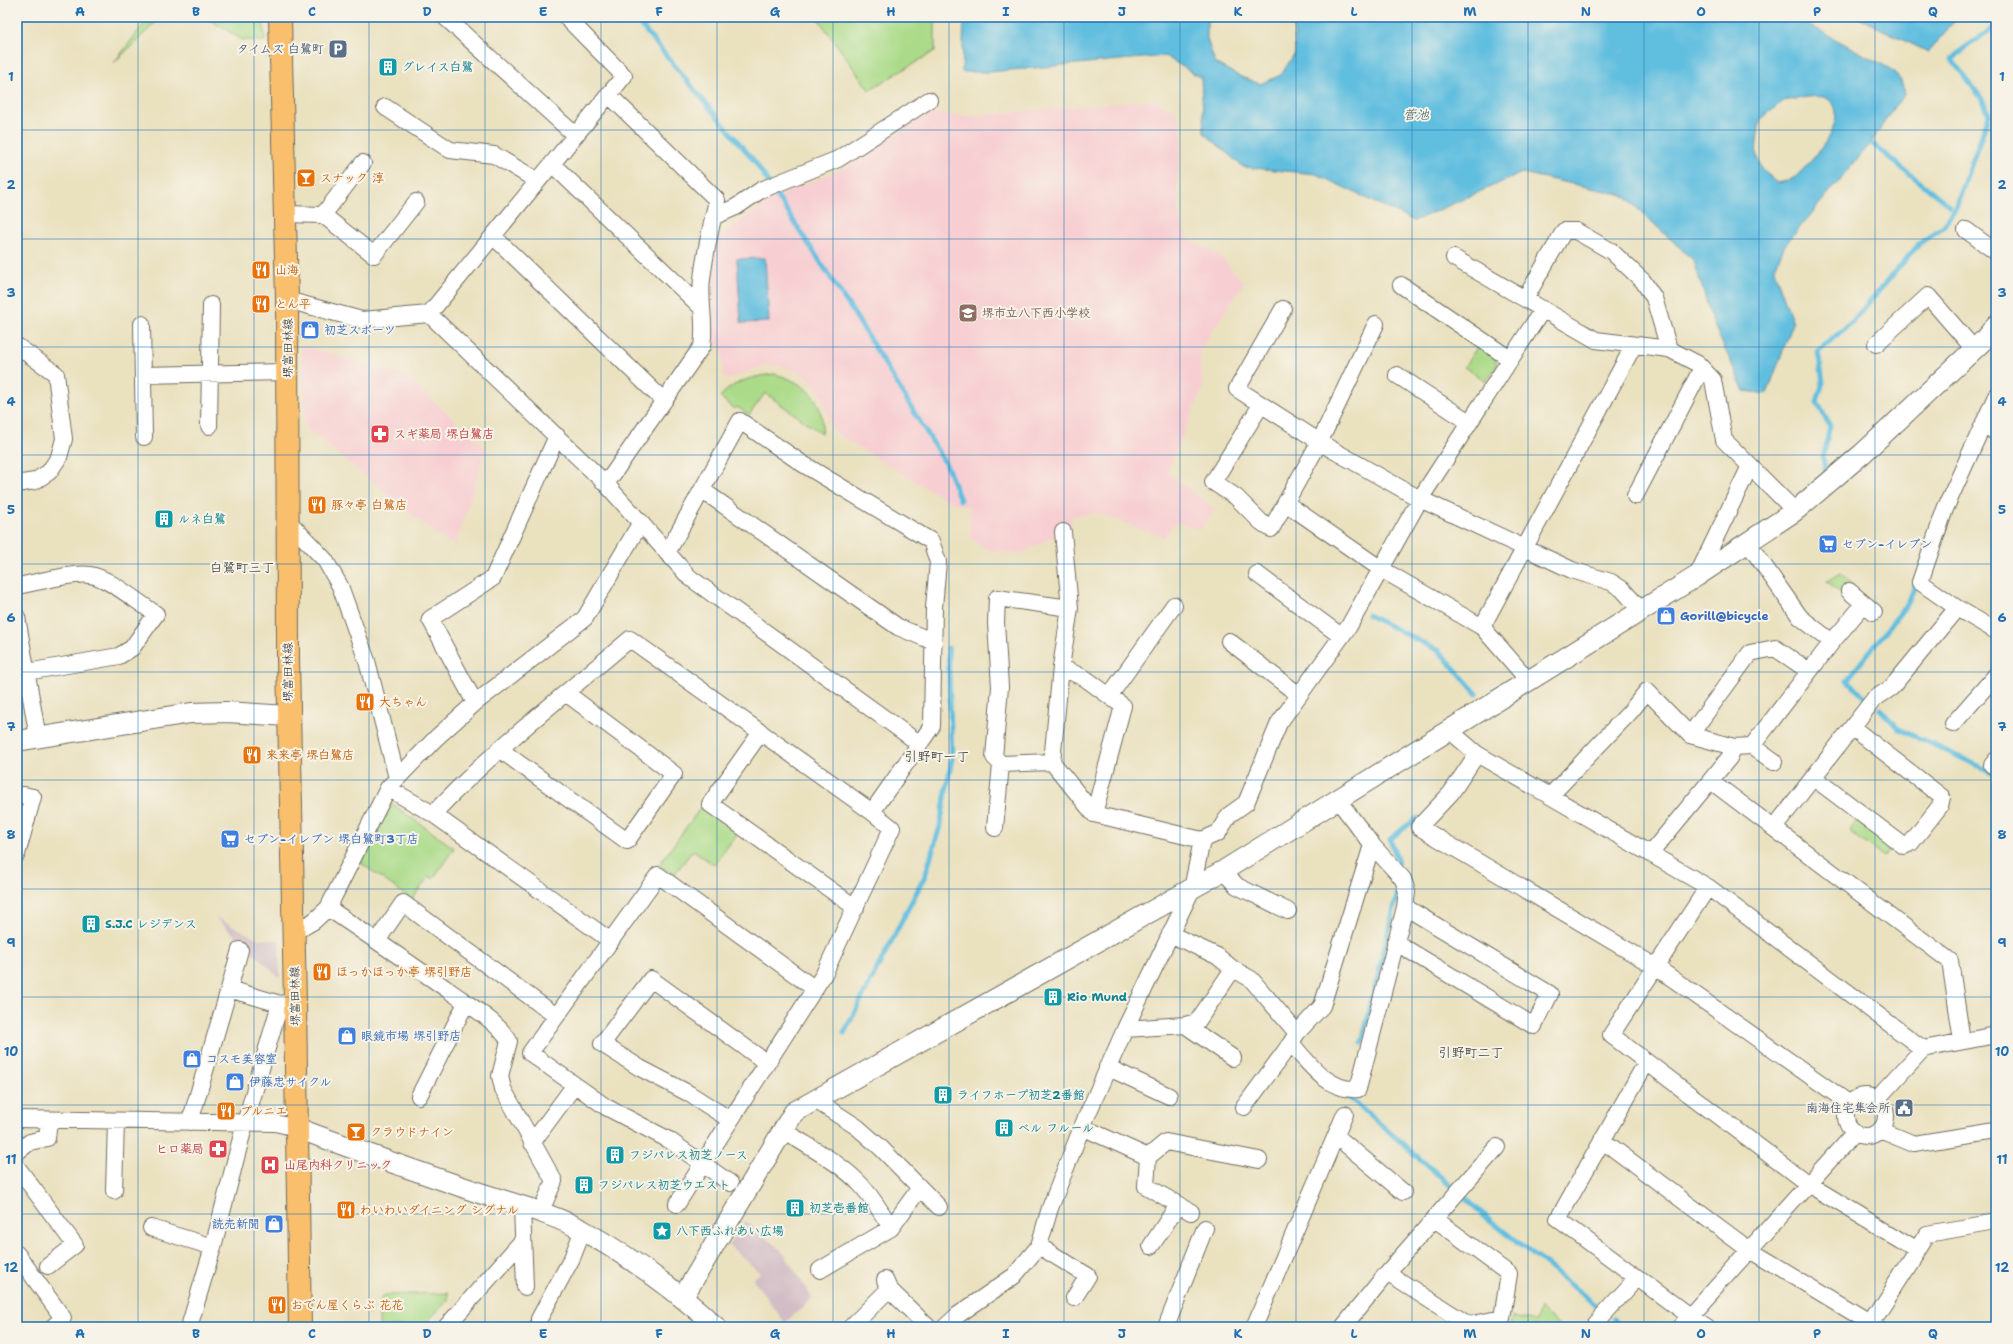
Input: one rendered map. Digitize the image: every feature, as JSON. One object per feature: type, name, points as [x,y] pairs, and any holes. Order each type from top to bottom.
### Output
[{"type":"main road","name":"堺富田林線","points":[[280,17],[288,372],[288,716],[294,932],[288,1003],[297,1128],[300,1327]]},
{"type":"street","points":[[445,17],[575,136]]},
{"type":"street","points":[[287,300],[362,320],[429,314],[624,76],[566,17]]},
{"type":"street","points":[[606,484],[702,346],[705,331],[701,307],[702,279],[716,200],[609,95]]},
{"type":"street","points":[[713,217],[736,207],[761,190],[838,159],[929,100]]},
{"type":"street","points":[[385,107],[450,150],[494,155],[538,181]]},
{"type":"street","points":[[323,214],[364,163]]},
{"type":"street","points":[[552,164],[701,307]]},
{"type":"street","points":[[284,214],[323,214],[374,255],[416,202]]},
{"type":"street","points":[[1966,230],[1996,252]]},
{"type":"street","points":[[1525,299],[1564,231],[1576,231],[1611,251],[1643,281],[1654,298],[1669,349]]},
{"type":"street","points":[[493,236],[664,401]]},
{"type":"street","points":[[1454,258],[1596,340],[1669,349],[1698,364],[1713,380],[1724,440],[1794,510]]},
{"type":"street","points":[[1401,284],[1510,359]]},
{"type":"street","points":[[1876,344],[1928,296],[1974,349]]},
{"type":"street","points":[[209,426],[211,304]]},
{"type":"street","points":[[1283,309],[1237,389],[1320,441],[1420,499],[1524,549],[1572,570],[1611,582],[1622,589],[1642,610]]},
{"type":"street","points":[[1063,532],[1070,608],[1061,667],[1052,762],[1094,814],[1202,840],[1218,833],[1229,815],[1246,803],[1279,724],[1349,626],[1420,499],[1543,309]]},
{"type":"street","points":[[429,314],[606,484],[689,577],[920,744]]},
{"type":"street","points":[[142,324],[144,437]]},
{"type":"street","points":[[1261,405],[1214,482],[1236,497],[1261,522],[1271,529],[1287,504],[1320,441],[1376,324]]},
{"type":"street","points":[[683,1297],[794,1112],[1223,871],[1748,544],[1794,510],[1862,454],[1974,349],[1996,325]]},
{"type":"street","points":[[1482,627],[1634,345]]},
{"type":"street","points":[[17,346],[56,374],[64,439],[59,457],[49,472],[35,481],[17,484]]},
{"type":"street","points":[[1635,496],[1702,368]]},
{"type":"street","points":[[143,375],[210,375],[288,372]]},
{"type":"street","points":[[1397,375],[1469,422]]},
{"type":"street","points":[[1996,396],[1945,509],[1920,582],[1957,608],[1996,631]]},
{"type":"street","points":[[667,553],[740,421],[803,464],[931,541],[938,562],[934,607],[932,726],[872,812]]},
{"type":"street","points":[[1984,422],[1996,433]]},
{"type":"street","points":[[475,703],[430,619],[493,578],[557,436]]},
{"type":"street","points":[[1697,576],[1750,466]]},
{"type":"street","points":[[702,490],[898,626],[934,642]]},
{"type":"street","points":[[1287,504],[1381,569],[1482,627],[1528,680]]},
{"type":"street","points":[[289,522],[326,560],[340,586],[367,661],[392,783],[611,942]]},
{"type":"street","points":[[294,932],[314,921],[328,908],[392,783],[436,738],[475,703],[585,618],[641,522]]},
{"type":"street","points":[[1748,544],[1800,617],[1832,642]]},
{"type":"street","points":[[1257,574],[1341,636]]},
{"type":"street","points":[[17,586],[79,575],[90,575],[101,578],[156,614],[132,648],[119,656],[27,672]]},
{"type":"street","points":[[1752,746],[1832,642],[1869,608],[1849,591]]},
{"type":"street","points":[[1052,762],[1001,764],[994,757],[1000,687],[996,623],[997,598],[1070,608]]},
{"type":"street","points":[[1110,695],[1174,604]]},
{"type":"street","points":[[1774,828],[1874,699],[1891,688],[1957,608]]},
{"type":"street","points":[[17,617],[38,738]]},
{"type":"street","points":[[433,814],[465,780],[499,749],[630,639],[872,812],[892,828],[856,908],[815,989],[729,1119],[677,1204]]},
{"type":"street","points":[[1229,641],[1300,695]]},
{"type":"street","points":[[1690,735],[1750,653],[1775,648],[1809,671]]},
{"type":"street","points":[[1061,667],[1086,678],[1123,706],[1094,814]]},
{"type":"street","points":[[1953,724],[1996,675]]},
{"type":"street","points":[[1550,796],[1630,712],[1647,691],[1690,735],[1734,747],[1752,746],[1774,762]]},
{"type":"street","points":[[499,749],[627,841],[674,774],[566,693]]},
{"type":"street","points":[[17,741],[191,713],[227,712],[288,716]]},
{"type":"street","points":[[1814,778],[1904,846],[1911,843],[1940,806],[1942,797],[1853,728]]},
{"type":"street","points":[[1449,730],[1477,754],[1708,887],[1923,1049]]},
{"type":"street","points":[[761,732],[710,804],[856,908]]},
{"type":"street","points":[[1650,854],[1729,758],[1734,747]]},
{"type":"street","points":[[1477,754],[1451,792],[1419,827],[1656,967],[1850,1104]]},
{"type":"street","points":[[995,828],[1001,764]]},
{"type":"street","points":[[1711,780],[1950,961],[1962,1041]]},
{"type":"street","points":[[17,796],[24,795],[33,797],[17,854]]},
{"type":"street","points":[[1170,934],[1217,956],[1233,969],[1251,979],[1294,1038],[1318,1075],[1348,1090],[1358,1089],[1405,907],[1407,892],[1403,879],[1372,845],[1338,800]]},
{"type":"street","points":[[945,1327],[958,1314],[1014,1276],[1039,1246],[1050,1208],[1107,1067],[1192,889],[1202,840]]},
{"type":"street","points":[[1244,1107],[1294,1038],[1322,1006],[1372,845]]},
{"type":"street","points":[[1223,871],[1237,886],[1288,911]]},
{"type":"street","points":[[730,1183],[669,1140],[606,1107],[574,1086],[530,1053],[658,876],[815,989]]},
{"type":"street","points":[[1708,887],[1611,1035],[1646,1063],[1808,1184],[1916,1249]]},
{"type":"street","points":[[377,941],[403,903],[556,1016]]},
{"type":"street","points":[[1395,942],[1534,1026],[1550,994],[1405,907]]},
{"type":"street","points":[[328,908],[466,1003],[504,1032],[509,1041],[500,1076],[503,1089],[554,1181],[531,1210],[523,1240],[525,1287]]},
{"type":"street","points":[[190,1122],[240,950]]},
{"type":"street","points":[[1125,1029],[1185,1025],[1197,1022],[1233,969]]},
{"type":"street","points":[[729,1119],[688,1093],[640,1068],[602,1044],[651,979],[767,1063]]},
{"type":"street","points":[[189,1327],[213,1247],[245,1123],[288,1003],[229,990]]},
{"type":"street","points":[[419,1096],[466,1003]]},
{"type":"street","points":[[1185,1025],[1234,1058]]},
{"type":"street","points":[[1877,1099],[1923,1049],[1996,1035]]},
{"type":"street","points":[[1646,1063],[1558,1219],[1637,1278],[1684,1322],[1706,1327]]},
{"type":"street","points":[[1107,1067],[1169,1096]]},
{"type":"street","points":[[532,1143],[574,1086]]},
{"type":"street","points":[[1860,1096],[1868,1096],[1877,1099],[1884,1107],[1886,1117],[1880,1130],[1872,1135],[1855,1132],[1847,1121],[1846,1115],[1850,1104],[1860,1096]]},
{"type":"street","points":[[815,1100],[857,1127],[881,1148],[919,1189],[939,1207]]},
{"type":"street","points":[[1254,1327],[1345,1114]]},
{"type":"street","points":[[17,1119],[275,1123],[297,1128],[531,1210],[583,1230],[630,1259],[683,1297],[716,1327]]},
{"type":"street","points":[[17,1152],[30,1142],[47,1138],[49,1120]]},
{"type":"street","points":[[114,1191],[116,1121]]},
{"type":"street","points":[[1082,1127],[1148,1157]]},
{"type":"street","points":[[782,1130],[843,1170],[861,1184],[877,1204],[891,1228]]},
{"type":"street","points":[[1880,1130],[1914,1144],[1996,1131]]},
{"type":"street","points":[[1684,1322],[1748,1249],[1855,1132]]},
{"type":"street","points":[[1336,1136],[1403,1192]]},
{"type":"street","points":[[1602,1140],[1748,1249],[1874,1325],[1916,1249],[1927,1234],[1996,1222]]},
{"type":"street","points":[[1151,1246],[1184,1208],[1146,1186],[1148,1157],[1166,1142],[1259,1160]]},
{"type":"street","points":[[1343,1327],[1387,1273],[1497,1146]]},
{"type":"street","points":[[17,1167],[75,1245],[48,1266]]},
{"type":"street","points":[[820,1270],[891,1228],[919,1189]]},
{"type":"street","points":[[1387,1273],[1469,1325],[1502,1318],[1509,1274],[1435,1219]]},
{"type":"street","points":[[151,1228],[213,1247]]},
{"type":"street","points":[[1166,1327],[1206,1228]]},
{"type":"street","points":[[539,1319],[572,1258],[583,1230]]},
{"type":"street","points":[[446,1327],[523,1240]]},
{"type":"street","points":[[1039,1246],[1088,1276],[1074,1298]]},
{"type":"street","points":[[17,1254],[63,1318],[53,1327]]},
{"type":"street","points":[[1592,1327],[1637,1278]]},
{"type":"street","points":[[851,1327],[887,1285],[928,1327]]},
{"type":"shaded area","name":"堺市立八下西小学校","points":[[1154,100],[1174,110],[1179,119],[1182,134],[1177,191],[1179,215],[1186,234],[1196,244],[1219,255],[1244,283],[1199,351],[1203,388],[1167,472],[1215,509],[1200,530],[1176,522],[1164,537],[1096,513],[1071,517],[1072,527],[1020,554],[988,550],[970,538],[970,507],[948,501],[837,434],[833,429],[820,392],[808,378],[795,371],[776,365],[762,366],[728,379],[723,376],[722,348],[714,344],[712,280],[718,238],[772,198],[844,168],[928,113],[969,116]]},
{"type":"shaded area","points":[[301,345],[407,377],[486,449],[455,546],[440,537],[305,427]]},
{"type":"shaded area","points":[[215,917],[258,939],[279,940],[280,978]]},
{"type":"shaded area","points":[[746,1221],[784,1253],[812,1298],[785,1323],[753,1279],[760,1273],[729,1245]]},
{"type":"green space","points":[[149,17],[161,17],[114,63]]},
{"type":"green space","points":[[205,17],[263,17],[265,41],[243,40]]},
{"type":"green space","points":[[817,17],[935,17],[935,51],[869,90]]},
{"type":"green space","points":[[1478,346],[1495,358],[1497,366],[1486,381],[1464,367]]},
{"type":"green space","points":[[775,374],[796,382],[811,394],[817,402],[820,411],[822,434],[765,393],[749,415],[737,407],[735,409],[720,397],[731,387],[745,380]]},
{"type":"green space","points":[[1840,573],[1854,585],[1844,596],[1827,581]]},
{"type":"green space","points":[[391,803],[454,848],[433,879],[429,876],[412,900],[361,863]]},
{"type":"green space","points":[[701,807],[737,834],[714,865],[693,850],[674,875],[659,865]]},
{"type":"green space","points":[[1857,821],[1892,847],[1884,857],[1849,831]]},
{"type":"green space","points":[[448,1293],[448,1300],[422,1327],[379,1327],[379,1302],[384,1295]]},
{"type":"green space","points":[[1540,1307],[1561,1327],[1501,1327],[1511,1324],[1511,1317],[1536,1322]]},
{"type":"water","name":"菅池","points":[[964,17],[1207,17],[1207,39],[1215,63],[1237,75],[1260,84],[1281,75],[1295,53],[1294,29],[1286,17],[1795,17],[1894,71],[1901,81],[1905,95],[1894,107],[1871,143],[1785,245],[1774,270],[1793,323],[1767,394],[1744,391],[1713,323],[1694,261],[1623,195],[1522,173],[1414,221],[1316,174],[1243,167],[1204,133],[1201,78],[1165,56],[989,72],[962,72]],"holes":[[[1814,96],[1825,97],[1834,105],[1836,115],[1833,126],[1819,151],[1802,171],[1793,178],[1778,183],[1769,176],[1759,162],[1757,155],[1757,140],[1760,120],[1783,101]]]},
{"type":"water","points":[[1857,17],[1958,17],[1928,52]]},
{"type":"water","points":[[765,258],[769,322],[741,323],[737,259]]},
{"type":"waterway","points":[[634,17],[755,162],[855,315],[947,466],[960,500]]},
{"type":"waterway","points":[[1825,470],[1823,458],[1830,426],[1817,402],[1823,382],[1818,351],[1852,322],[1920,243],[1943,227],[1956,207],[1989,115],[1982,99],[1952,60],[1963,49],[1996,26]]},
{"type":"waterway","points":[[1871,143],[1950,206]]},
{"type":"waterway","points":[[1864,697],[1847,680],[1908,603],[1915,586]]},
{"type":"waterway","points":[[1368,615],[1439,651],[1477,694]]},
{"type":"waterway","points":[[844,1033],[925,876],[940,826],[952,758],[948,648]]},
{"type":"waterway","points":[[1880,709],[1899,729],[1996,774]]},
{"type":"waterway","points":[[1398,862],[1390,839],[1417,818]]},
{"type":"waterway","points":[[1362,1043],[1398,891]]},
{"type":"waterway","points":[[1346,1096],[1356,1103],[1491,1221],[1597,1306]]},
{"type":"waterway","points":[[1614,1319],[1623,1327]]},
{"type":"place","name":"タイムズ 白鷺町","points":[[338,49]]},
{"type":"place","name":"グレイス白鷺","points":[[388,67]]},
{"type":"place","name":"スナック 淳","points":[[306,178]]},
{"type":"place","name":"山海","points":[[261,270]]},
{"type":"place","name":"とん平","points":[[261,304]]},
{"type":"place","name":"堺市立八下西小学校","points":[[968,313]]},
{"type":"place","name":"初芝スポーツ","points":[[310,330]]},
{"type":"place","name":"スギ薬局 堺白鷺店","points":[[380,434]]},
{"type":"place","name":"豚々亭 白鷺店","points":[[317,505]]},
{"type":"place","name":"ルネ白鷺","points":[[164,519]]},
{"type":"place","name":"セブン-イレブン","points":[[1828,544]]},
{"type":"place","name":"Gorill@bicycle","points":[[1666,616]]},
{"type":"place","name":"大ちゃん","points":[[365,702]]},
{"type":"place","name":"来来亭 堺白鷺店","points":[[252,755]]},
{"type":"place","name":"セブン-イレブン 堺白鷺町3丁店","points":[[230,839]]},
{"type":"place","name":"S.J.C レジデンス","points":[[91,924]]},
{"type":"place","name":"ほっかほっか亭 堺引野店","points":[[322,972]]},
{"type":"place","name":"Rio Mund","points":[[1053,997]]},
{"type":"place","name":"眼鏡市場 堺引野店","points":[[347,1036]]},
{"type":"place","name":"コスモ美容室","points":[[192,1059]]},
{"type":"place","name":"伊藤忠サイクル","points":[[235,1082]]},
{"type":"place","name":"ライフホープ初芝2番館","points":[[943,1095]]},
{"type":"place","name":"南海住宅集会所","points":[[1904,1108]]},
{"type":"place","name":"プルニエ","points":[[226,1111]]},
{"type":"place","name":"ベル フルール","points":[[1004,1128]]},
{"type":"place","name":"クラウドナイン","points":[[356,1132]]},
{"type":"place","name":"ヒロ薬局","points":[[218,1149]]},
{"type":"place","name":"フジパレス初芝ノース","points":[[615,1155]]},
{"type":"place","name":"山尾内科クリニック","points":[[270,1165]]},
{"type":"place","name":"フジパレス初芝ウエスト","points":[[584,1185]]},
{"type":"place","name":"初芝壱番館","points":[[795,1208]]},
{"type":"place","name":"わいわいダイニング シグナル","points":[[346,1210]]},
{"type":"place","name":"読売新聞","points":[[274,1224]]},
{"type":"place","name":"八下西ふれあい広場","points":[[662,1231]]},
{"type":"place","name":"おでん屋くらぶ 花花","points":[[277,1305]]},
{"type":"district","name":"白鷺町三丁","points":[[242,567]]},
{"type":"district","name":"引野町一丁","points":[[937,756]]},
{"type":"district","name":"引野町二丁","points":[[1471,1052]]}]
